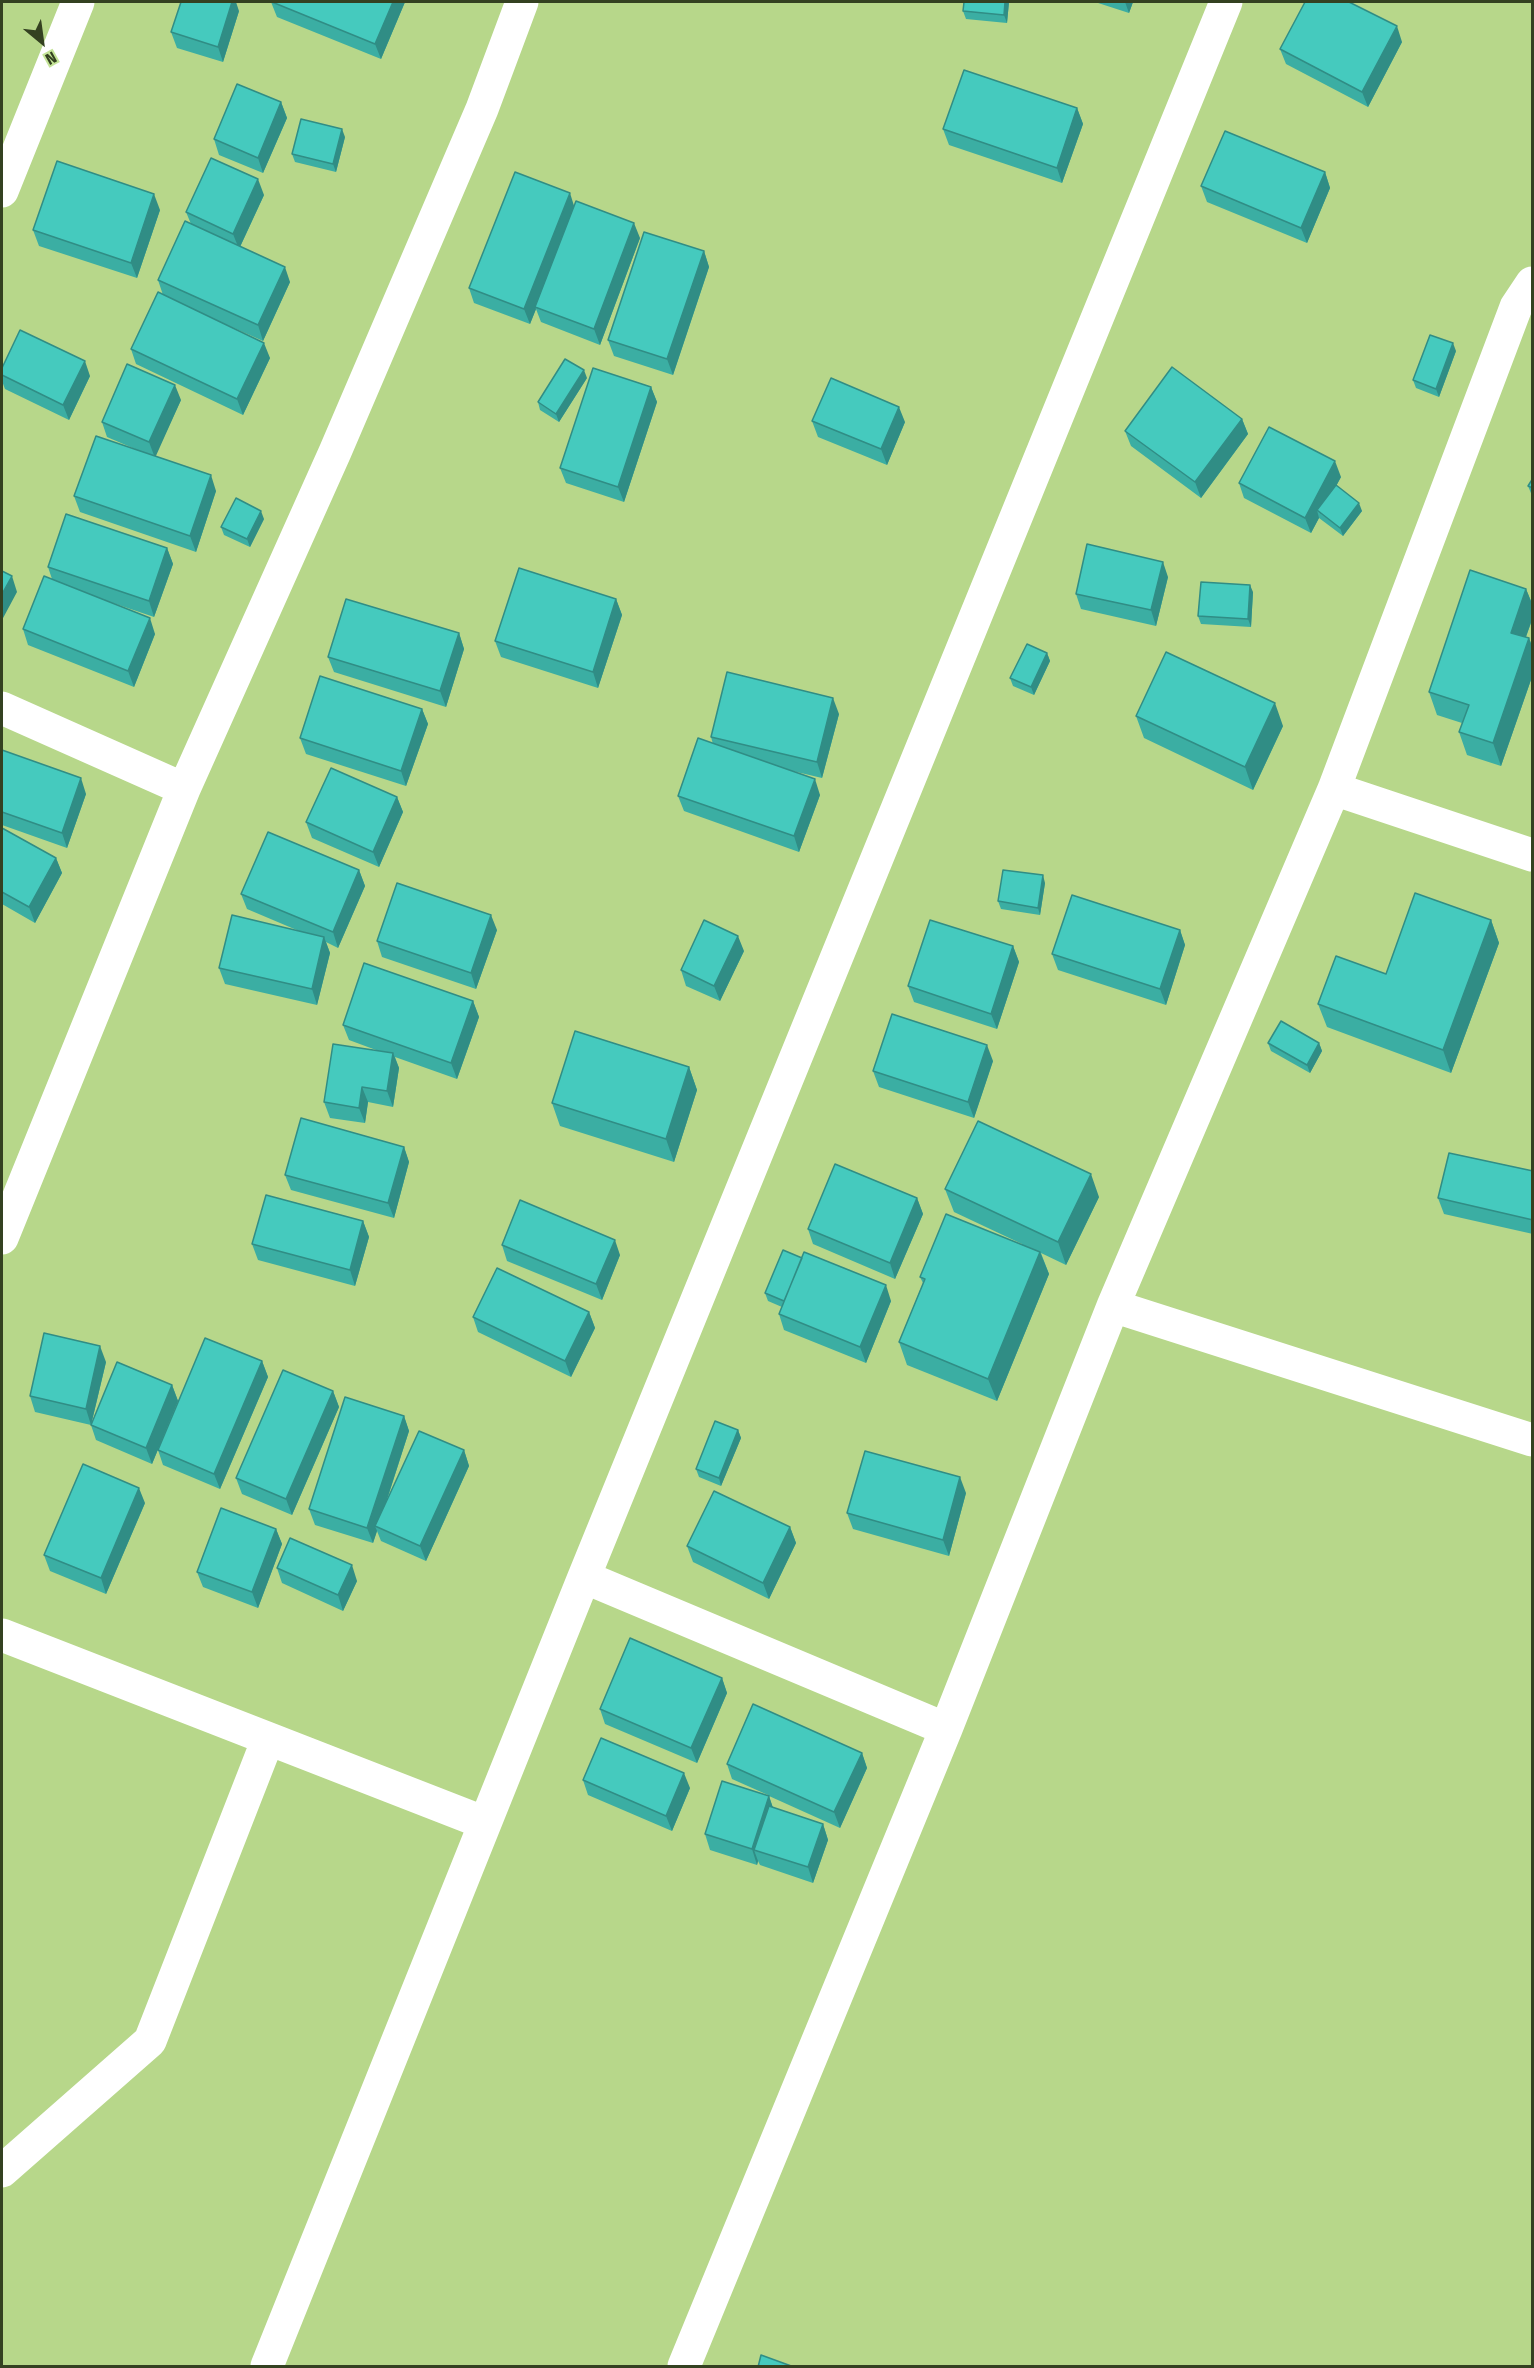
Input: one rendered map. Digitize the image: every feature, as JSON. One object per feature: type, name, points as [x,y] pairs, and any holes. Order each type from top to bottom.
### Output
[{"type":"street","points":[[2,191],[78,2]]},
{"type":"street","points":[[2,1238],[184,789],[330,463],[473,131],[522,2]]},
{"type":"street","points":[[267,2367],[584,1576],[1226,2]]},
{"type":"street","points":[[684,2367],[946,1729],[1113,1306],[1334,789],[1516,307],[1533,283]]},
{"type":"street","points":[[2,708],[184,789]]},
{"type":"street","points":[[1334,789],[1533,855]]},
{"type":"street","points":[[1113,1306],[1533,1440]]},
{"type":"street","points":[[584,1576],[946,1729]]},
{"type":"street","points":[[2,1635],[485,1823]]},
{"type":"street","points":[[2,2171],[150,2042],[268,1739]]},
{"type":"building","points":[[181,2],[232,2],[218,47],[171,32]]},
{"type":"building","points":[[272,2],[393,2],[375,44]]},
{"type":"building","points":[[964,2],[1005,2],[1004,15],[963,11]]},
{"type":"building","points":[[1305,2],[1349,2],[1397,26],[1362,92],[1280,49]]},
{"type":"building","points":[[964,70],[1077,108],[1057,168],[943,129]]},
{"type":"building","points":[[237,84],[281,102],[258,158],[214,139]]},
{"type":"building","points":[[301,119],[342,129],[333,164],[292,154]]},
{"type":"building","points":[[1225,131],[1325,172],[1301,228],[1201,186]]},
{"type":"building","points":[[211,158],[258,179],[233,234],[186,212]]},
{"type":"building","points":[[57,161],[154,194],[131,263],[33,230]]},
{"type":"building","points":[[515,172],[570,193],[524,309],[469,288]]},
{"type":"building","points":[[576,201],[634,223],[594,329],[535,307]]},
{"type":"building","points":[[185,221],[285,267],[258,325],[158,280]]},
{"type":"building","points":[[644,232],[704,251],[667,359],[608,340]]},
{"type":"building","points":[[158,292],[264,343],[237,399],[131,349]]},
{"type":"building","points":[[20,330],[85,361],[63,405],[2,375],[2,368]]},
{"type":"building","points":[[1430,335],[1453,343],[1436,389],[1413,380]]},
{"type":"building","points":[[565,359],[584,370],[556,414],[538,402]]},
{"type":"building","points":[[127,364],[175,385],[149,442],[102,422]]},
{"type":"building","points":[[1172,367],[1242,419],[1195,482],[1125,431]]},
{"type":"building","points":[[593,368],[651,387],[618,487],[560,468]]},
{"type":"building","points":[[831,378],[899,407],[881,449],[812,421]]},
{"type":"building","points":[[1269,427],[1335,461],[1305,518],[1239,483]]},
{"type":"building","points":[[96,436],[211,475],[190,536],[74,496]]},
{"type":"building","points":[[1533,478],[1533,488],[1528,486]]},
{"type":"building","points":[[1336,485],[1359,503],[1340,528],[1317,510]]},
{"type":"building","points":[[236,498],[261,511],[247,539],[221,527]]},
{"type":"building","points":[[66,514],[167,548],[149,601],[48,567]]},
{"type":"building","points":[[1087,544],[1163,562],[1151,610],[1076,594]]},
{"type":"building","points":[[519,568],[616,599],[593,672],[495,641]]},
{"type":"building","points":[[1470,570],[1526,589],[1511,633],[1529,638],[1493,743],[1459,732],[1469,705],[1429,692]]},
{"type":"building","points":[[2,571],[12,576],[2,594]]},
{"type":"building","points":[[44,576],[150,618],[128,671],[23,629]]},
{"type":"building","points":[[1201,582],[1250,585],[1248,619],[1198,616]]},
{"type":"building","points":[[346,599],[459,633],[440,691],[328,657]]},
{"type":"building","points":[[1027,644],[1047,653],[1031,687],[1010,678]]},
{"type":"building","points":[[1166,652],[1275,703],[1245,767],[1136,716]]},
{"type":"building","points":[[727,672],[833,698],[817,762],[711,737]]},
{"type":"building","points":[[320,676],[422,709],[401,771],[300,738]]},
{"type":"building","points":[[698,738],[815,779],[794,836],[678,796]]},
{"type":"building","points":[[2,750],[81,778],[62,833],[2,812]]},
{"type":"building","points":[[331,768],[397,797],[373,852],[306,822]]},
{"type":"building","points":[[2,828],[56,858],[29,907],[2,892]]},
{"type":"building","points":[[268,832],[359,870],[333,932],[241,894]]},
{"type":"building","points":[[1003,870],[1043,875],[1038,908],[998,901]]},
{"type":"building","points":[[397,883],[491,915],[471,973],[377,941]]},
{"type":"building","points":[[1415,893],[1491,920],[1443,1050],[1318,1004],[1336,956],[1386,974]]},
{"type":"building","points":[[1072,895],[1180,930],[1160,989],[1052,954]]},
{"type":"building","points":[[232,915],[324,937],[312,989],[219,968]]},
{"type":"building","points":[[704,920],[738,936],[714,986],[681,970]]},
{"type":"building","points":[[930,920],[1013,946],[991,1014],[908,986]]},
{"type":"building","points":[[364,963],[473,1001],[451,1063],[343,1025]]},
{"type":"building","points":[[892,1014],[987,1045],[968,1102],[873,1071]]},
{"type":"building","points":[[1281,1021],[1319,1043],[1307,1065],[1268,1043]]},
{"type":"building","points":[[575,1031],[689,1067],[666,1139],[552,1103]]},
{"type":"building","points":[[333,1044],[393,1053],[387,1091],[362,1087],[359,1108],[324,1102]]},
{"type":"building","points":[[301,1118],[404,1147],[388,1203],[285,1175]]},
{"type":"building","points":[[978,1121],[1091,1174],[1058,1242],[945,1189]]},
{"type":"building","points":[[1449,1153],[1533,1171],[1533,1220],[1438,1198]]},
{"type":"building","points":[[835,1164],[917,1198],[890,1263],[808,1229]]},
{"type":"building","points":[[266,1195],[363,1221],[350,1270],[252,1244]]},
{"type":"building","points":[[520,1200],[615,1240],[596,1284],[502,1245]]},
{"type":"building","points":[[946,1214],[1040,1252],[988,1379],[899,1342],[925,1279],[920,1277]]},
{"type":"building","points":[[783,1250],[802,1258],[784,1301],[765,1293]]},
{"type":"building","points":[[804,1252],[886,1285],[860,1347],[779,1314]]},
{"type":"building","points":[[497,1268],[589,1312],[565,1361],[473,1317]]},
{"type":"building","points":[[44,1333],[100,1346],[86,1409],[30,1396]]},
{"type":"building","points":[[205,1338],[262,1361],[214,1474],[158,1450]]},
{"type":"building","points":[[117,1362],[172,1385],[146,1448],[91,1425]]},
{"type":"building","points":[[283,1370],[333,1391],[286,1499],[236,1478]]},
{"type":"building","points":[[345,1397],[404,1416],[367,1528],[309,1509]]},
{"type":"building","points":[[715,1421],[738,1430],[719,1478],[696,1469]]},
{"type":"building","points":[[419,1431],[464,1450],[420,1546],[375,1526]]},
{"type":"building","points":[[865,1451],[960,1477],[943,1540],[847,1513]]},
{"type":"building","points":[[83,1464],[139,1488],[101,1578],[44,1555]]},
{"type":"building","points":[[714,1491],[790,1527],[763,1583],[687,1546]]},
{"type":"building","points":[[221,1508],[276,1529],[252,1592],[197,1572]]},
{"type":"building","points":[[290,1538],[352,1565],[338,1595],[277,1568]]},
{"type":"building","points":[[630,1638],[722,1678],[691,1748],[600,1709]]},
{"type":"building","points":[[753,1704],[862,1753],[834,1812],[727,1764]]},
{"type":"building","points":[[601,1738],[684,1773],[666,1816],[583,1780]]},
{"type":"building","points":[[722,1781],[769,1796],[752,1849],[705,1834]]},
{"type":"building","points":[[769,1806],[823,1824],[808,1867],[754,1850]]},
{"type":"building","points":[[761,2355],[794,2367],[758,2367]]}]
